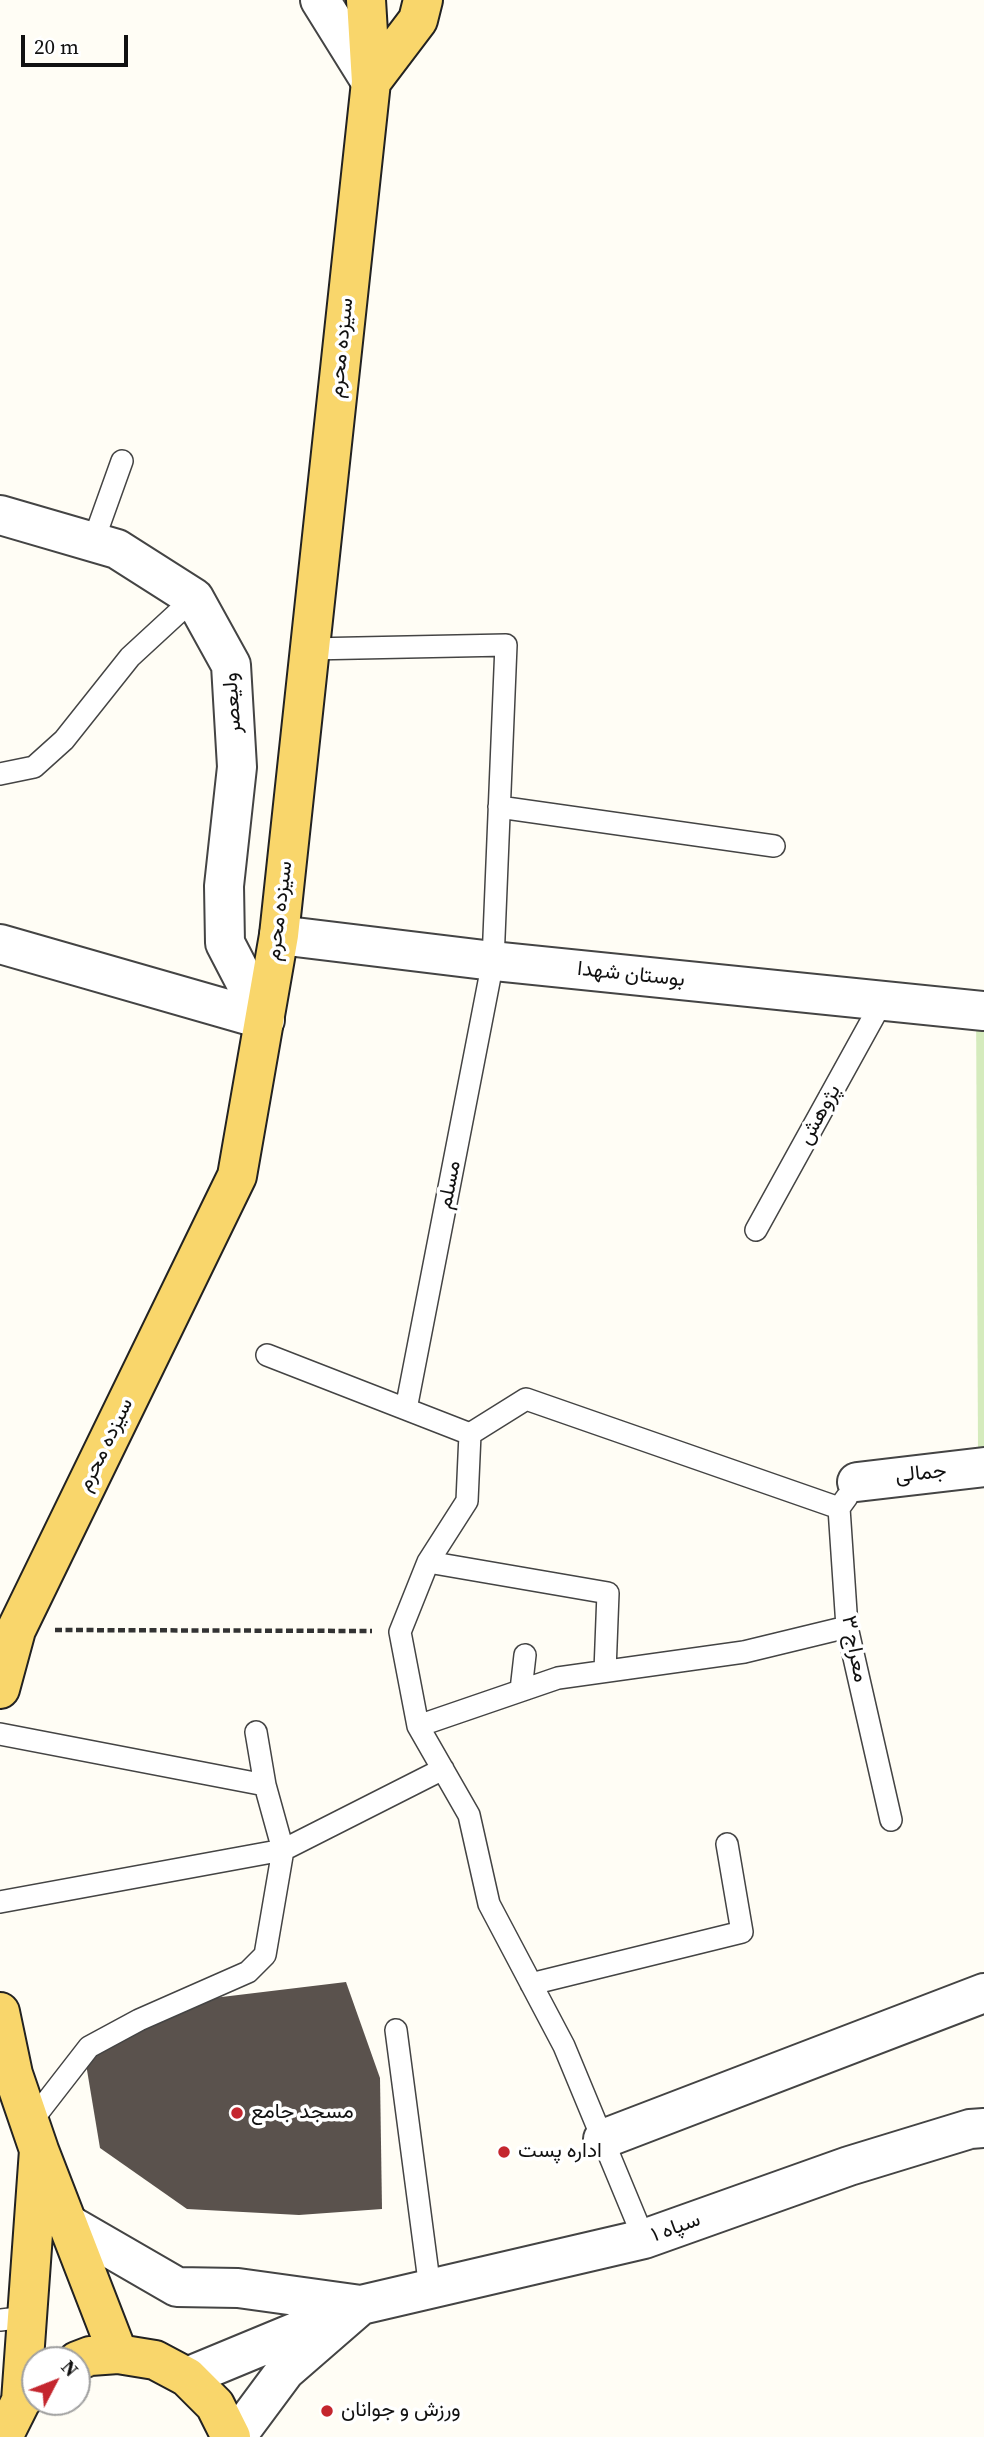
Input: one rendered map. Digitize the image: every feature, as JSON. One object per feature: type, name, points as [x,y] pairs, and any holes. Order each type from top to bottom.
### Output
[{"type":"main road","name":"سیزده محرم","points":[[0,1689],[16,1630],[237,1176],[279,935],[371,82],[366,0]]},
{"type":"main road","points":[[371,82],[418,20],[423,0]]},
{"type":"main road","points":[[0,2012],[7,2074],[35,2137],[118,2354]]},
{"type":"main road","points":[[21,2359],[13,2318],[35,2137]]},
{"type":"main road","points":[[91,2356],[118,2354],[155,2360],[187,2377],[215,2405],[233,2437]]},
{"type":"main road","points":[[2,2437],[21,2406]]},
{"type":"street","points":[[320,0],[371,82]]},
{"type":"street","name":"ولیعصر","points":[[0,515],[117,549],[194,598],[231,665],[237,767],[224,886],[225,943],[265,1020]]},
{"type":"street","name":"بوستان شهدا","points":[[279,935],[493,961],[984,1011]]},
{"type":"street","points":[[1,946],[265,1020]]},
{"type":"street","name":"جمالی","points":[[848,1495],[984,1467]]},
{"type":"street","points":[[603,2139],[984,1993]]},
{"type":"street","name":"سپاه ۱","points":[[361,2305],[644,2239],[849,2165],[970,2129],[984,2128]]},
{"type":"street","points":[[68,2224],[177,2287],[238,2288],[361,2305]]},
{"type":"street","points":[[187,2377],[361,2305]]},
{"type":"street","points":[[233,2437],[285,2371],[361,2305]]},
{"type":"lane","points":[[93,542],[122,461]]},
{"type":"lane","points":[[0,774],[34,767],[64,740],[131,657],[194,598]]},
{"type":"lane","name":"مسلم","points":[[309,649],[506,645],[493,961],[406,1409]]},
{"type":"lane","points":[[499,807],[774,846]]},
{"type":"lane","name":"پژوهش","points":[[756,1230],[883,1000]]},
{"type":"lane","points":[[267,1355],[470,1434]]},
{"type":"lane","points":[[470,1434],[526,1399],[848,1495]]},
{"type":"lane","points":[[470,1434],[467,1501],[428,1562],[400,1632],[418,1726],[469,1815],[489,1904],[564,2046],[644,2239]]},
{"type":"lane","name":"معراج ۳","points":[[848,1495],[847,1627],[891,1820]]},
{"type":"lane","points":[[428,1562],[608,1593],[605,1671]]},
{"type":"lane","points":[[418,1726],[558,1678],[744,1652],[847,1627]]},
{"type":"lane","points":[[521,1690],[525,1655]]},
{"type":"lane","points":[[35,2137],[89,2047],[139,2020],[248,1972],[265,1955],[283,1850],[265,1785],[256,1732]]},
{"type":"lane","points":[[0,1734],[265,1785]]},
{"type":"lane","points":[[0,1902],[283,1850],[443,1769]]},
{"type":"lane","points":[[531,1984],[742,1932],[727,1844]]},
{"type":"lane","points":[[396,2030],[430,2288]]},
{"type":"path","points":[[16,1630],[400,1632]]},
{"type":"green space","points":[[976,991],[984,991],[984,1451],[978,1451]]},
{"type":"building","name":"مسجد جامع","points":[[346,1982],[380,2078],[382,2209],[299,2215],[187,2209],[100,2148],[85,2058],[205,1999]]},
{"type":"place","name":"مسجد جامع","points":[[237,2113]]},
{"type":"place","name":"اداره پست","points":[[504,2152]]},
{"type":"place","name":"ورزش و جوانان","points":[[327,2411]]}]
